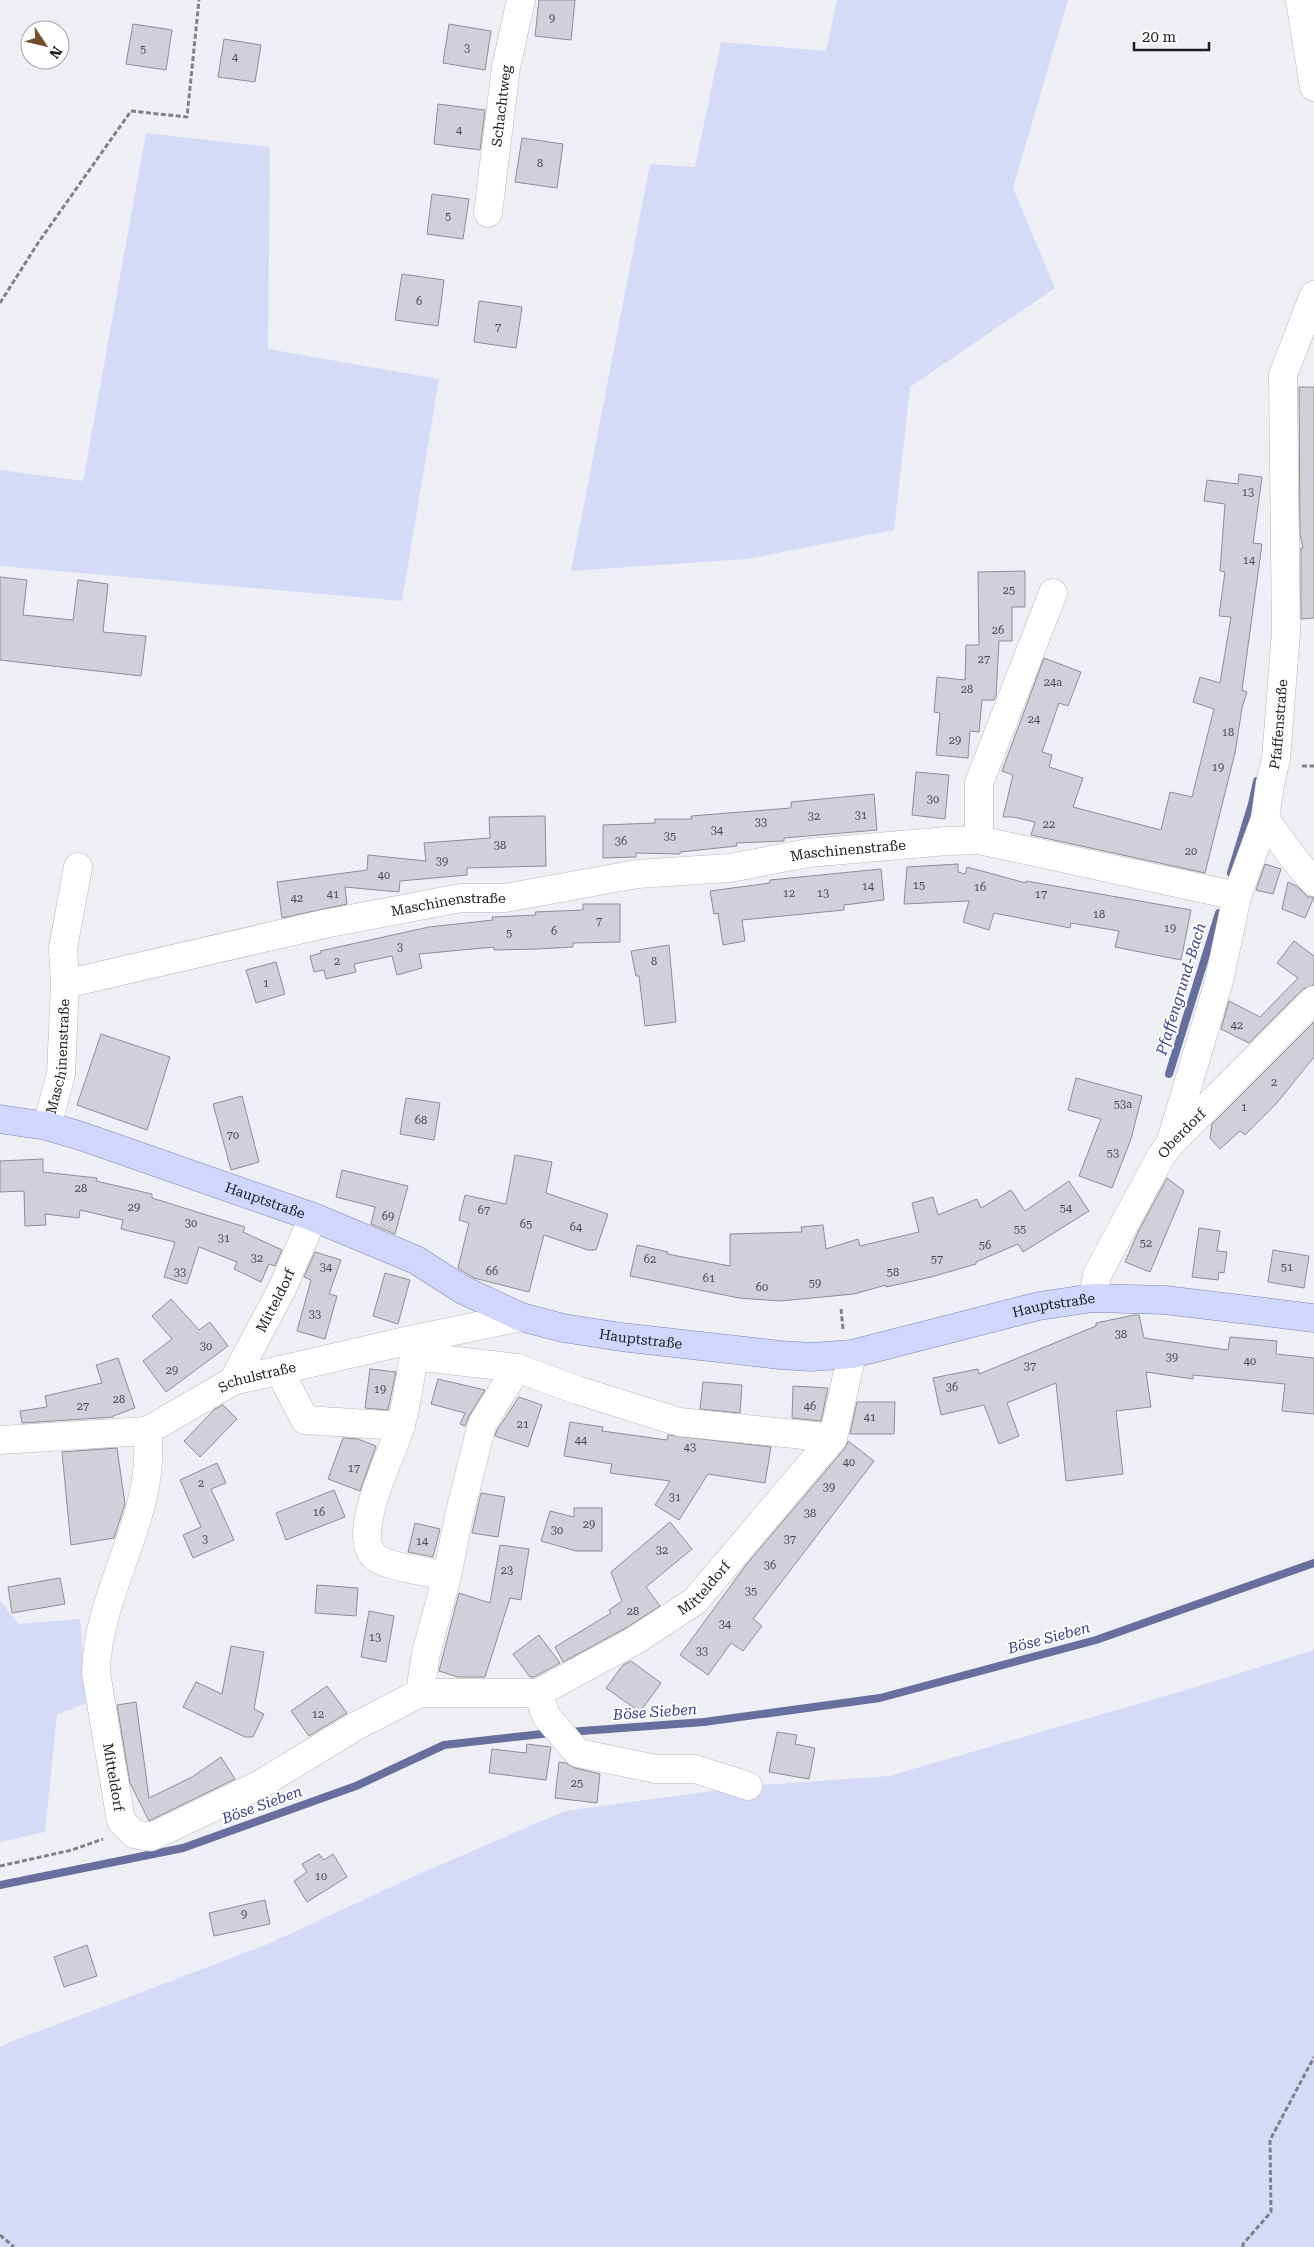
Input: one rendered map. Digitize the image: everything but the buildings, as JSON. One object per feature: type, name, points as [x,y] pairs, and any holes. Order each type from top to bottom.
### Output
[{"type":"main road","name":"Hauptstraße","points":[[0,1119],[47,1126],[170,1166],[314,1217],[416,1260],[463,1290],[521,1317],[563,1328],[732,1350],[812,1357],[852,1354],[1039,1306],[1092,1298],[1165,1300],[1314,1318]]},
{"type":"street","name":"Schachtweg","points":[[488,213],[506,68],[521,0]]},
{"type":"street","points":[[1300,0],[1314,87]]},
{"type":"street","name":"Pfaffenstraße","points":[[1170,1144],[1219,981],[1237,896],[1265,819],[1276,759],[1286,632],[1283,374],[1314,295]]},
{"type":"street","points":[[979,840],[979,783],[1052,593]]},
{"type":"street","points":[[1265,819],[1294,859],[1314,882]]},
{"type":"street","name":"Maschinenstraße","points":[[47,1126],[61,1074],[65,984],[324,924],[461,898],[505,898],[637,874],[730,868],[808,852],[979,840],[1237,896]]},
{"type":"street","points":[[65,984],[63,948],[78,868]]},
{"type":"street","name":"Oberdorf","points":[[1092,1298],[1097,1275],[1161,1156],[1170,1144],[1314,1000]]},
{"type":"street","name":"Mitteldorf","points":[[234,1381],[282,1289],[314,1217]]},
{"type":"street","name":"Schulstraße","points":[[0,1440],[147,1431],[234,1381],[521,1317]]},
{"type":"street","name":"Mitteldorf","points":[[147,1431],[149,1452],[145,1482],[131,1539],[112,1586],[96,1648],[96,1673],[121,1821],[134,1834],[151,1837],[261,1784],[356,1726],[420,1694],[542,1704],[695,1601],[832,1438],[852,1354]]},
{"type":"street","points":[[447,1576],[377,1559],[369,1549],[369,1517],[374,1498],[401,1426],[414,1356],[517,1368],[578,1390],[679,1422],[832,1438]]},
{"type":"street","points":[[420,1694],[426,1653],[447,1576],[459,1516],[482,1424],[517,1368]]},
{"type":"street","points":[[279,1370],[305,1420],[401,1426]]},
{"type":"street","points":[[542,1704],[578,1753],[656,1769],[695,1769],[748,1786]]},
{"type":"path","points":[[0,303],[61,210],[130,112],[187,117],[199,0]]},
{"type":"path","points":[[0,1866],[72,1850],[129,1829]]},
{"type":"path","points":[[1243,2247],[1243,2244],[1271,2212],[1270,2140],[1314,2057]]},
{"type":"path","points":[[0,2235],[14,2247]]},
{"type":"shaded area","points":[[837,0],[1068,0],[1013,188],[1055,288],[910,387],[894,530],[747,559],[571,571],[650,164],[695,167],[721,42],[826,51]]},
{"type":"shaded area","points":[[146,133],[270,147],[268,349],[439,379],[402,601],[0,566],[0,470],[83,481]]},
{"type":"shaded area","points":[[0,1601],[19,1624],[80,1619],[87,1703],[57,1715],[45,1832],[0,1842]]},
{"type":"shaded area","points":[[1314,1650],[1314,2247],[0,2247],[0,2047],[5,2044],[266,1945],[419,1874],[565,1811],[748,1786],[889,1776],[1189,1689]]},
{"type":"waterway","name":"Pfaffengrund-Bach","points":[[1231,873],[1257,781]]},
{"type":"waterway","name":"Pfaffengrund-Bach","points":[[1169,1074],[1219,913]]},
{"type":"waterway","name":"Böse Sieben","points":[[568,1732],[704,1722],[880,1698],[1096,1640],[1314,1563]]},
{"type":"waterway","name":"Böse Sieben","points":[[0,1885],[183,1848],[356,1786],[444,1745],[551,1733]]}]
